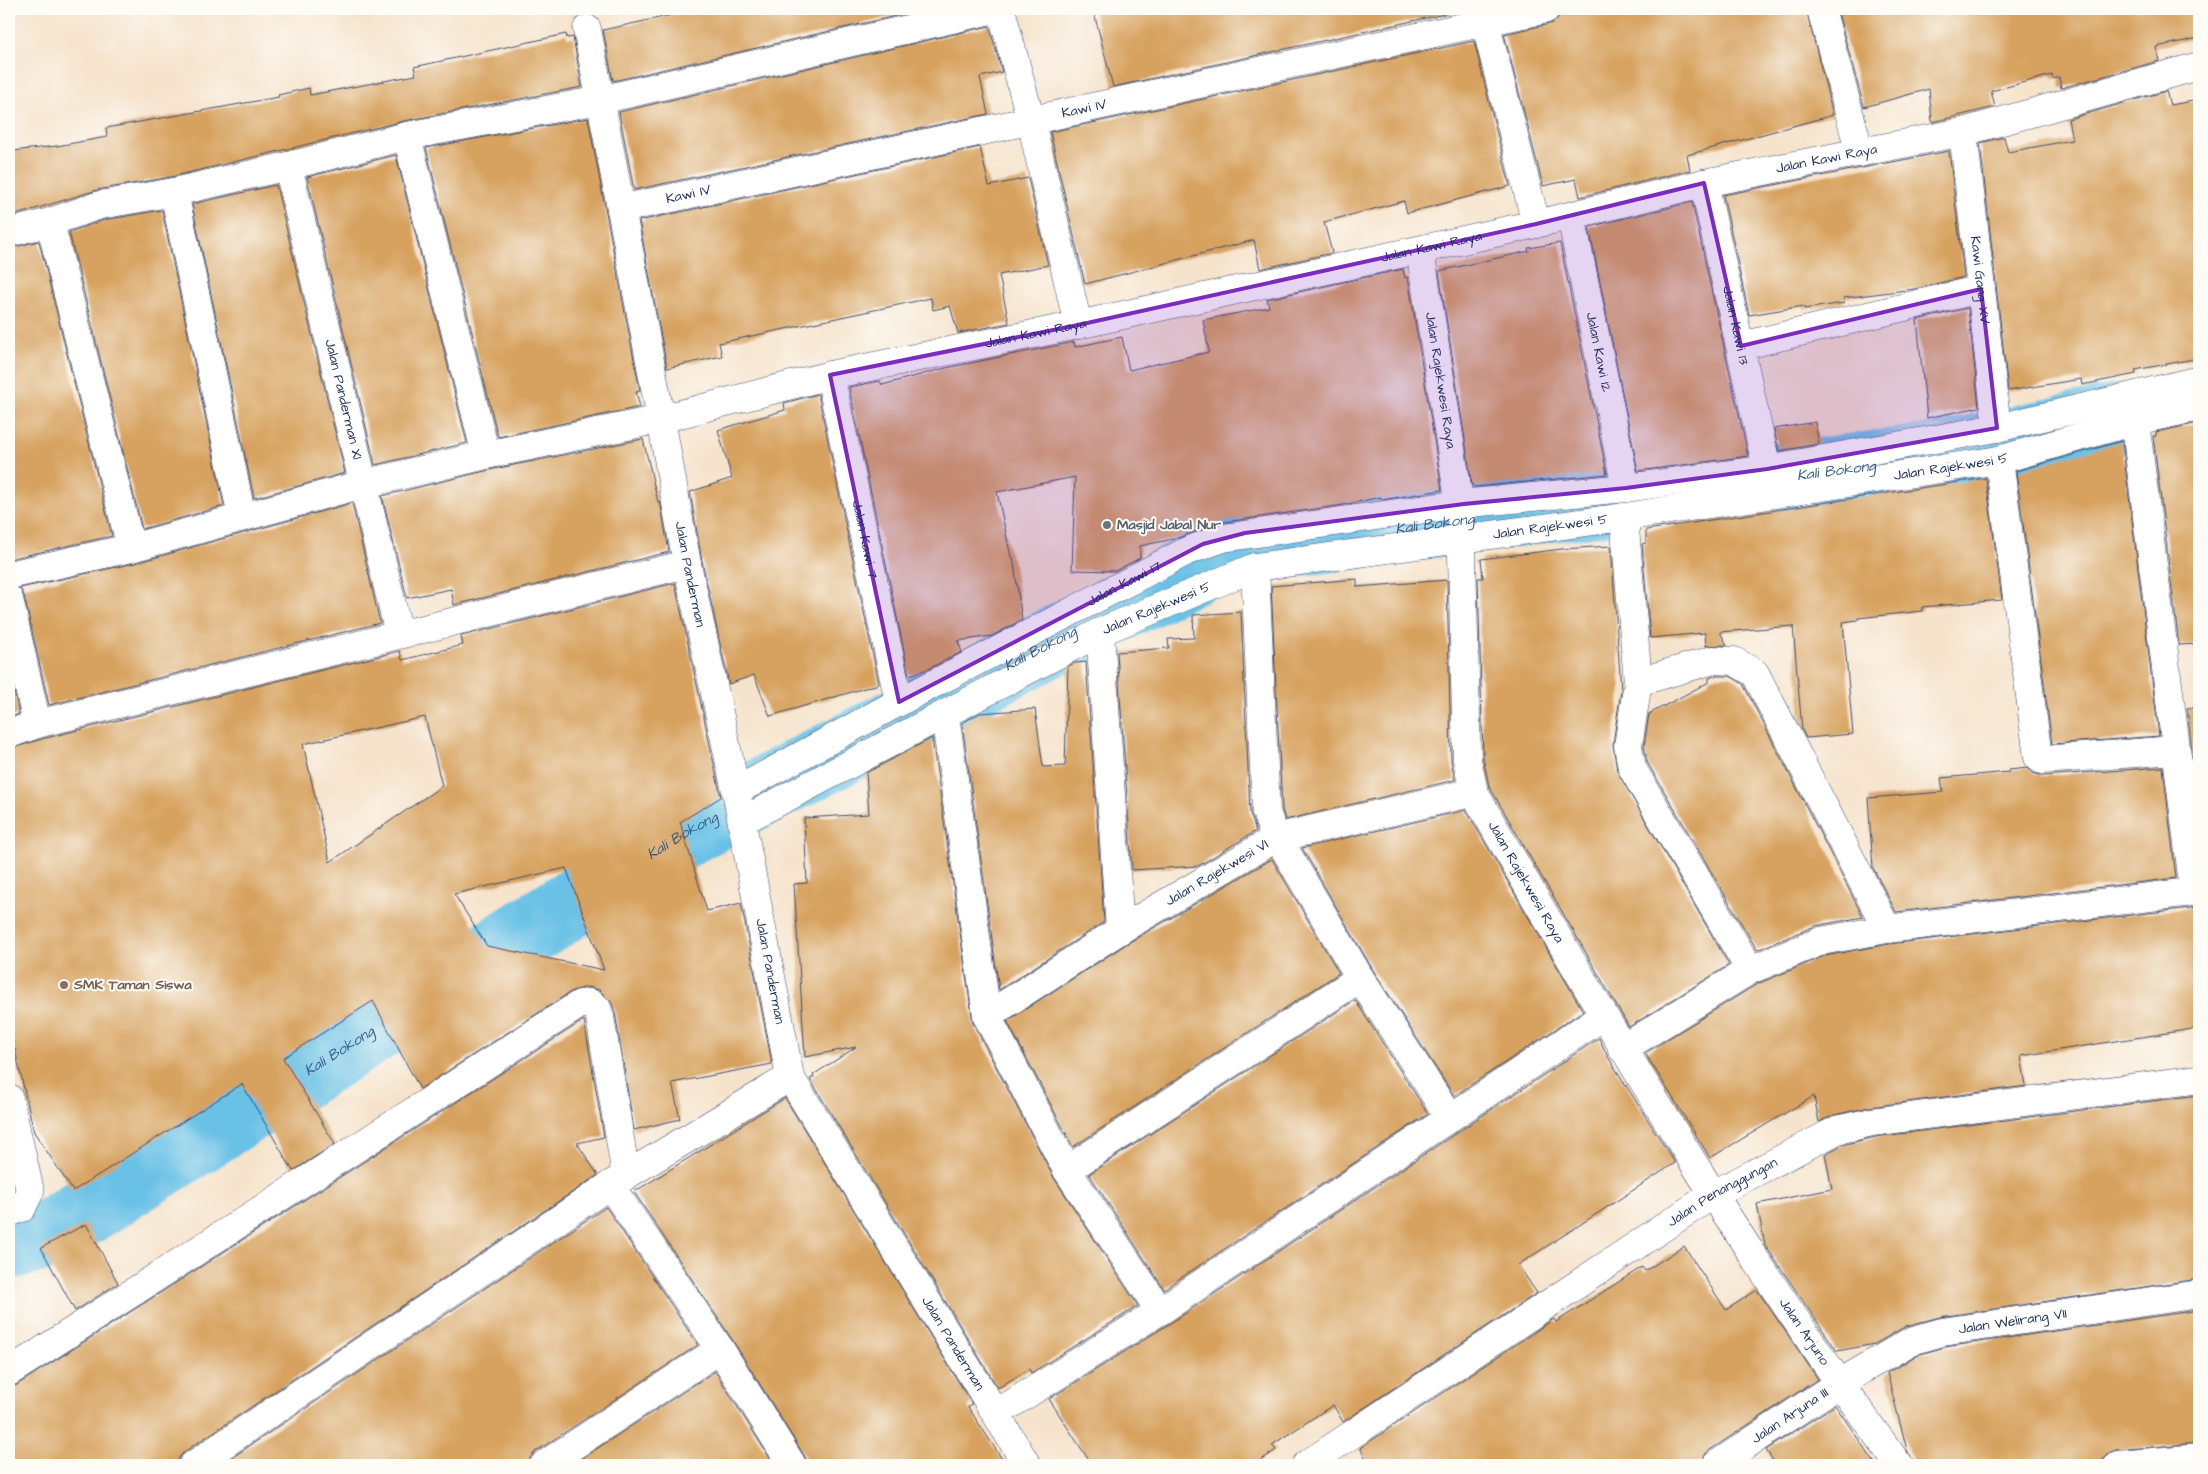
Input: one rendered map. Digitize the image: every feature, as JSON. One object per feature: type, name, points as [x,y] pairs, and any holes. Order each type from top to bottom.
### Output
[{"type":"street","points":[[9,233],[50,222],[100,205],[174,192],[407,136],[600,100],[995,9]]},
{"type":"street","points":[[1001,9],[1030,121],[1078,326]]},
{"type":"street","name":"Kawi IV","points":[[622,209],[1030,121],[1484,16],[1546,9]]},
{"type":"street","points":[[1821,9],[1860,153]]},
{"type":"street","points":[[1484,16],[1536,224]]},
{"type":"street","name":"Jalan Panderman","points":[[587,30],[687,564],[739,806],[790,1077],[997,1413],[1027,1465]]},
{"type":"street","name":"Jalan Kawi Raya","points":[[9,575],[131,548],[363,484],[661,419],[830,375],[1078,326],[1536,224],[1704,183],[1963,132],[2199,66]]},
{"type":"street","name":"Kawi Gang XV","points":[[1963,132],[1997,428]]},
{"type":"street","points":[[407,136],[486,456]]},
{"type":"street","name":"Jalan Panderman XI","points":[[288,166],[399,634]]},
{"type":"street","name":"Jalan Kawi 13","points":[[1704,183],[1767,469]]},
{"type":"street","points":[[174,192],[242,517]]},
{"type":"street","name":"Jalan Kawi 12","points":[[1571,216],[1626,488]]},
{"type":"street","points":[[50,222],[131,548]]},
{"type":"street","name":"Jalan Rajekwesi Raya","points":[[1420,250],[1462,522],[1468,760],[1474,792],[1622,1049],[1712,1195]]},
{"type":"street","points":[[1741,346],[1980,290]]},
{"type":"street","name":"Jalan Kawi 7","points":[[830,375],[899,702]]},
{"type":"street","points":[[1462,522],[1626,488],[1767,469],[1997,428],[2199,380]]},
{"type":"street","name":"Jalan Rajekwesi 5","points":[[739,806],[945,715],[1100,632],[1255,567],[1462,522],[1624,517],[1999,460],[2135,422],[2199,407]]},
{"type":"street","points":[[1622,1049],[1750,970],[1821,941],[1887,929],[2197,891],[2175,750],[2135,422]]},
{"type":"street","points":[[1999,460],[2038,757],[2042,760],[2175,750]]},
{"type":"street","points":[[1624,517],[1638,682],[1628,746],[1632,768],[1750,970]]},
{"type":"street","name":"Jalan Kawi 17","points":[[739,806],[899,702],[1204,544],[1245,533],[1462,522]]},
{"type":"street","points":[[9,734],[37,724],[687,564]]},
{"type":"street","points":[[1255,567],[1266,812],[1276,838],[1360,978],[1449,1117]]},
{"type":"street","points":[[9,599],[37,724]]},
{"type":"street","points":[[1100,632],[1120,930]]},
{"type":"street","points":[[1638,682],[1713,660],[1734,661],[1755,672],[1887,929]]},
{"type":"street","points":[[945,715],[986,1016],[1067,1170],[1160,1311]]},
{"type":"street","name":"Jalan Rajekwesi VI","points":[[986,1016],[1120,930],[1276,838],[1474,792]]},
{"type":"street","points":[[1067,1170],[1360,978]]},
{"type":"street","points":[[9,1372],[580,1004],[590,1003],[597,1008],[600,1017],[618,1181],[792,1465]]},
{"type":"street","points":[[997,1413],[1160,1311],[1603,1016]]},
{"type":"street","points":[[194,1465],[618,1181],[790,1077]]},
{"type":"street","name":"Jalan Penanggungan","points":[[1306,1465],[1712,1195],[1837,1130],[1872,1122],[2199,1079]]},
{"type":"street","points":[[9,1098],[30,1191],[22,1208],[9,1213]]},
{"type":"street","name":"Jalan Arjuno","points":[[1712,1195],[1838,1384],[1899,1465]]},
{"type":"street","name":"Jalan Welirang VII","points":[[1838,1384],[1911,1341],[1942,1332],[2199,1294]]},
{"type":"street","points":[[544,1465],[720,1349]]},
{"type":"street","name":"Jalan Arjuna III","points":[[1716,1465],[1838,1384]]},
{"type":"street","points":[[2118,1465],[2199,1458]]},
{"type":"highlighted area","points":[[1704,183],[1741,346],[1981,289],[1997,428],[1767,469],[1626,488],[1464,504],[1245,533],[1203,544],[899,702],[830,375],[1078,325],[1536,224]]},
{"type":"building","points":[[700,9],[926,9],[613,81],[603,30]]},
{"type":"building","points":[[1093,9],[1467,9],[1113,87]]},
{"type":"building","points":[[1561,9],[1806,9],[1833,115],[1687,155],[1690,170],[1580,197],[1576,179],[1543,186],[1504,34],[1550,24],[1557,20]]},
{"type":"building","points":[[1837,9],[2199,9],[2199,38],[2156,47],[2159,61],[2061,88],[2059,77],[2053,79],[2052,75],[1991,91],[1995,107],[1932,122],[1929,89],[1864,107]]},
{"type":"building","points":[[989,26],[1002,72],[980,77],[988,114],[634,190],[619,112]]},
{"type":"building","points":[[566,34],[567,38],[573,37],[582,87],[404,121],[171,177],[97,190],[9,217],[9,158],[14,157],[13,151],[57,146],[107,137],[106,128],[279,97],[278,95],[309,88],[310,95],[416,75],[414,67]]},
{"type":"building","points":[[1474,41],[1510,186],[1407,213],[1404,201],[1324,222],[1332,253],[1260,269],[1254,240],[1085,284],[1050,132]]},
{"type":"building","points":[[2166,91],[2170,105],[2199,100],[2199,358],[2135,370],[2136,374],[2082,385],[2081,379],[2008,391],[1980,143],[2004,137],[2008,152],[2072,140],[2068,119]]},
{"type":"building","points":[[588,118],[640,391],[636,392],[640,407],[498,437],[426,148]]},
{"type":"building","points":[[980,147],[989,186],[1028,178],[1048,265],[999,275],[1009,323],[958,333],[950,306],[933,310],[931,298],[719,343],[722,356],[667,368],[639,221]]},
{"type":"building","points":[[1949,151],[1964,277],[1914,289],[1843,298],[1844,303],[1804,309],[1804,306],[1749,315],[1723,195]]},
{"type":"building","points":[[396,155],[467,443],[375,465],[307,177]]},
{"type":"building","points":[[276,185],[345,473],[254,498],[192,204]]},
{"type":"building","points":[[1692,202],[1748,456],[1638,471],[1589,227]]},
{"type":"building","points":[[162,210],[224,506],[142,529],[69,232],[104,220]]},
{"type":"building","points":[[39,241],[112,536],[9,559],[9,248]]},
{"type":"building","points":[[1560,243],[1607,474],[1475,487],[1472,485],[1439,271],[1529,251],[1528,248]]},
{"type":"building","points":[[1403,269],[1405,278],[1408,277],[1442,490],[1381,500],[1381,497],[1343,505],[1218,523],[1178,538],[1140,546],[1140,558],[1115,571],[1072,570],[1075,477],[997,492],[1011,557],[1013,557],[1022,620],[992,636],[958,641],[962,652],[928,669],[909,675],[849,387],[880,381],[882,385],[946,368],[1074,342],[1075,347],[1122,337],[1129,370],[1209,352],[1203,320],[1269,307],[1267,299]]},
{"type":"building","points":[[1968,308],[1979,407],[1927,418],[1917,320]]},
{"type":"building","points":[[818,394],[879,684],[770,716],[754,675],[729,684],[702,561],[690,492],[732,478],[718,430],[785,410],[784,403]]},
{"type":"building","points":[[1815,422],[1819,444],[1779,451],[1774,429]]},
{"type":"building","points":[[2199,423],[2199,644],[2179,645],[2153,436],[2156,436],[2156,432]]},
{"type":"building","points":[[643,439],[658,502],[660,501],[669,552],[454,605],[451,589],[407,598],[382,496],[489,470]]},
{"type":"building","points":[[2122,441],[2159,736],[2052,744],[2016,471]]},
{"type":"building","points":[[1986,478],[2002,600],[1922,607],[1922,611],[1858,618],[1858,620],[1843,622],[1853,734],[1806,738],[1802,730],[1793,626],[1720,632],[1727,645],[1706,646],[1705,633],[1650,638],[1642,544],[1646,543],[1646,530]]},
{"type":"building","points":[[352,503],[380,623],[49,705],[24,596],[20,588],[135,563]]},
{"type":"building","points":[[1611,546],[1621,690],[1613,744],[1617,771],[1729,965],[1629,1027],[1489,786],[1483,758],[1478,578],[1483,578],[1481,559],[1562,549]]},
{"type":"building","points":[[1357,579],[1357,587],[1447,580],[1451,760],[1455,780],[1285,820],[1282,809],[1271,586]]},
{"type":"building","points":[[675,583],[721,797],[680,822],[707,911],[741,903],[772,1064],[672,1083],[680,1119],[634,1130],[615,1012],[612,1003],[599,990],[588,987],[572,991],[420,1089],[373,1001],[283,1058],[335,1144],[293,1171],[242,1084],[73,1191],[34,1132],[9,1024],[9,749],[42,739],[400,651],[402,660],[463,645],[461,636]],"holes":[[[425,717],[442,786],[330,862],[303,744]],[[566,868],[604,970],[487,946],[454,894]]]},
{"type":"building","points":[[1241,612],[1250,813],[1256,831],[1198,866],[1132,870],[1117,652],[1169,648],[1168,639],[1194,638],[1193,615]]},
{"type":"building","points":[[1086,662],[1104,922],[999,990],[962,723],[980,713],[1035,709],[1043,767],[1065,766],[1068,666]]},
{"type":"building","points":[[9,669],[19,714],[9,718]]},
{"type":"building","points":[[1730,676],[1743,684],[1863,917],[1815,926],[1757,950],[1647,762],[1644,746],[1649,714],[1709,682],[1709,678]]},
{"type":"building","points":[[2199,707],[2199,808],[2187,708]]},
{"type":"building","points":[[932,738],[973,1023],[1054,1178],[1138,1306],[1031,1373],[1029,1369],[998,1388],[810,1079],[814,1077],[813,1075],[856,1047],[805,1057],[794,884],[807,883],[804,818],[869,814],[866,773]]},
{"type":"building","points":[[2163,767],[2176,878],[1896,912],[1873,868],[1868,798],[1943,792],[1941,778],[2009,772],[2009,770],[2028,768],[2033,773],[2043,776]]},
{"type":"building","points":[[1466,810],[1583,1011],[1454,1096],[1373,970],[1302,848]]},
{"type":"building","points":[[1272,859],[1339,973],[1073,1147],[1007,1021],[1128,943]]},
{"type":"building","points":[[2199,907],[2199,1028],[2021,1056],[2026,1086],[1870,1107],[1834,1115],[1819,1122],[1814,1096],[1710,1158],[1645,1053],[1757,984],[1825,956],[1889,944]]},
{"type":"building","points":[[1355,1000],[1428,1114],[1164,1289],[1089,1174]]},
{"type":"building","points":[[584,1020],[604,1137],[577,1143],[598,1175],[184,1452],[179,1458],[178,1465],[9,1465],[9,1387],[17,1385]]},
{"type":"building","points":[[1599,1038],[1608,1057],[1675,1163],[1518,1265],[1537,1293],[1343,1422],[1333,1405],[1272,1445],[1276,1450],[1254,1465],[1092,1465],[1049,1399],[1169,1324]]},
{"type":"building","points":[[2199,1095],[2199,1279],[1940,1317],[1906,1326],[1875,1344],[1837,1351],[1765,1245],[1757,1204],[1832,1189],[1825,1154],[1842,1145],[1875,1137]]},
{"type":"building","points":[[785,1098],[972,1404],[968,1407],[1006,1465],[808,1465],[805,1457],[733,1341],[634,1192]]},
{"type":"building","points":[[606,1207],[698,1345],[535,1452],[530,1458],[528,1465],[221,1465]]},
{"type":"building","points":[[86,1224],[118,1283],[75,1311],[41,1248]]},
{"type":"building","points":[[1684,1246],[1726,1310],[1757,1290],[1818,1379],[1707,1452],[1702,1460],[1693,1465],[1370,1465],[1360,1448],[1554,1319],[1556,1322],[1642,1267],[1645,1271]]},
{"type":"building","points":[[2199,1310],[2199,1443],[2116,1450],[2104,1458],[2103,1465],[1914,1465],[1907,1450],[1887,1373],[1917,1355],[1945,1347]]},
{"type":"building","points":[[715,1371],[774,1465],[572,1465]]},
{"type":"building","points":[[1835,1405],[1876,1465],[1776,1465],[1766,1450]]},
{"type":"waterway","name":"Kali Bokong","points":[[1753,481],[1937,457],[2120,418]]},
{"type":"waterway","name":"Kali Bokong","points":[[9,1245],[44,1237],[687,831],[1226,552],[1607,500]]},
{"type":"place","name":"Masjid Jabal Nur","points":[[1107,525]]},
{"type":"place","name":"SMK Taman Siswa","points":[[64,985]]}]
